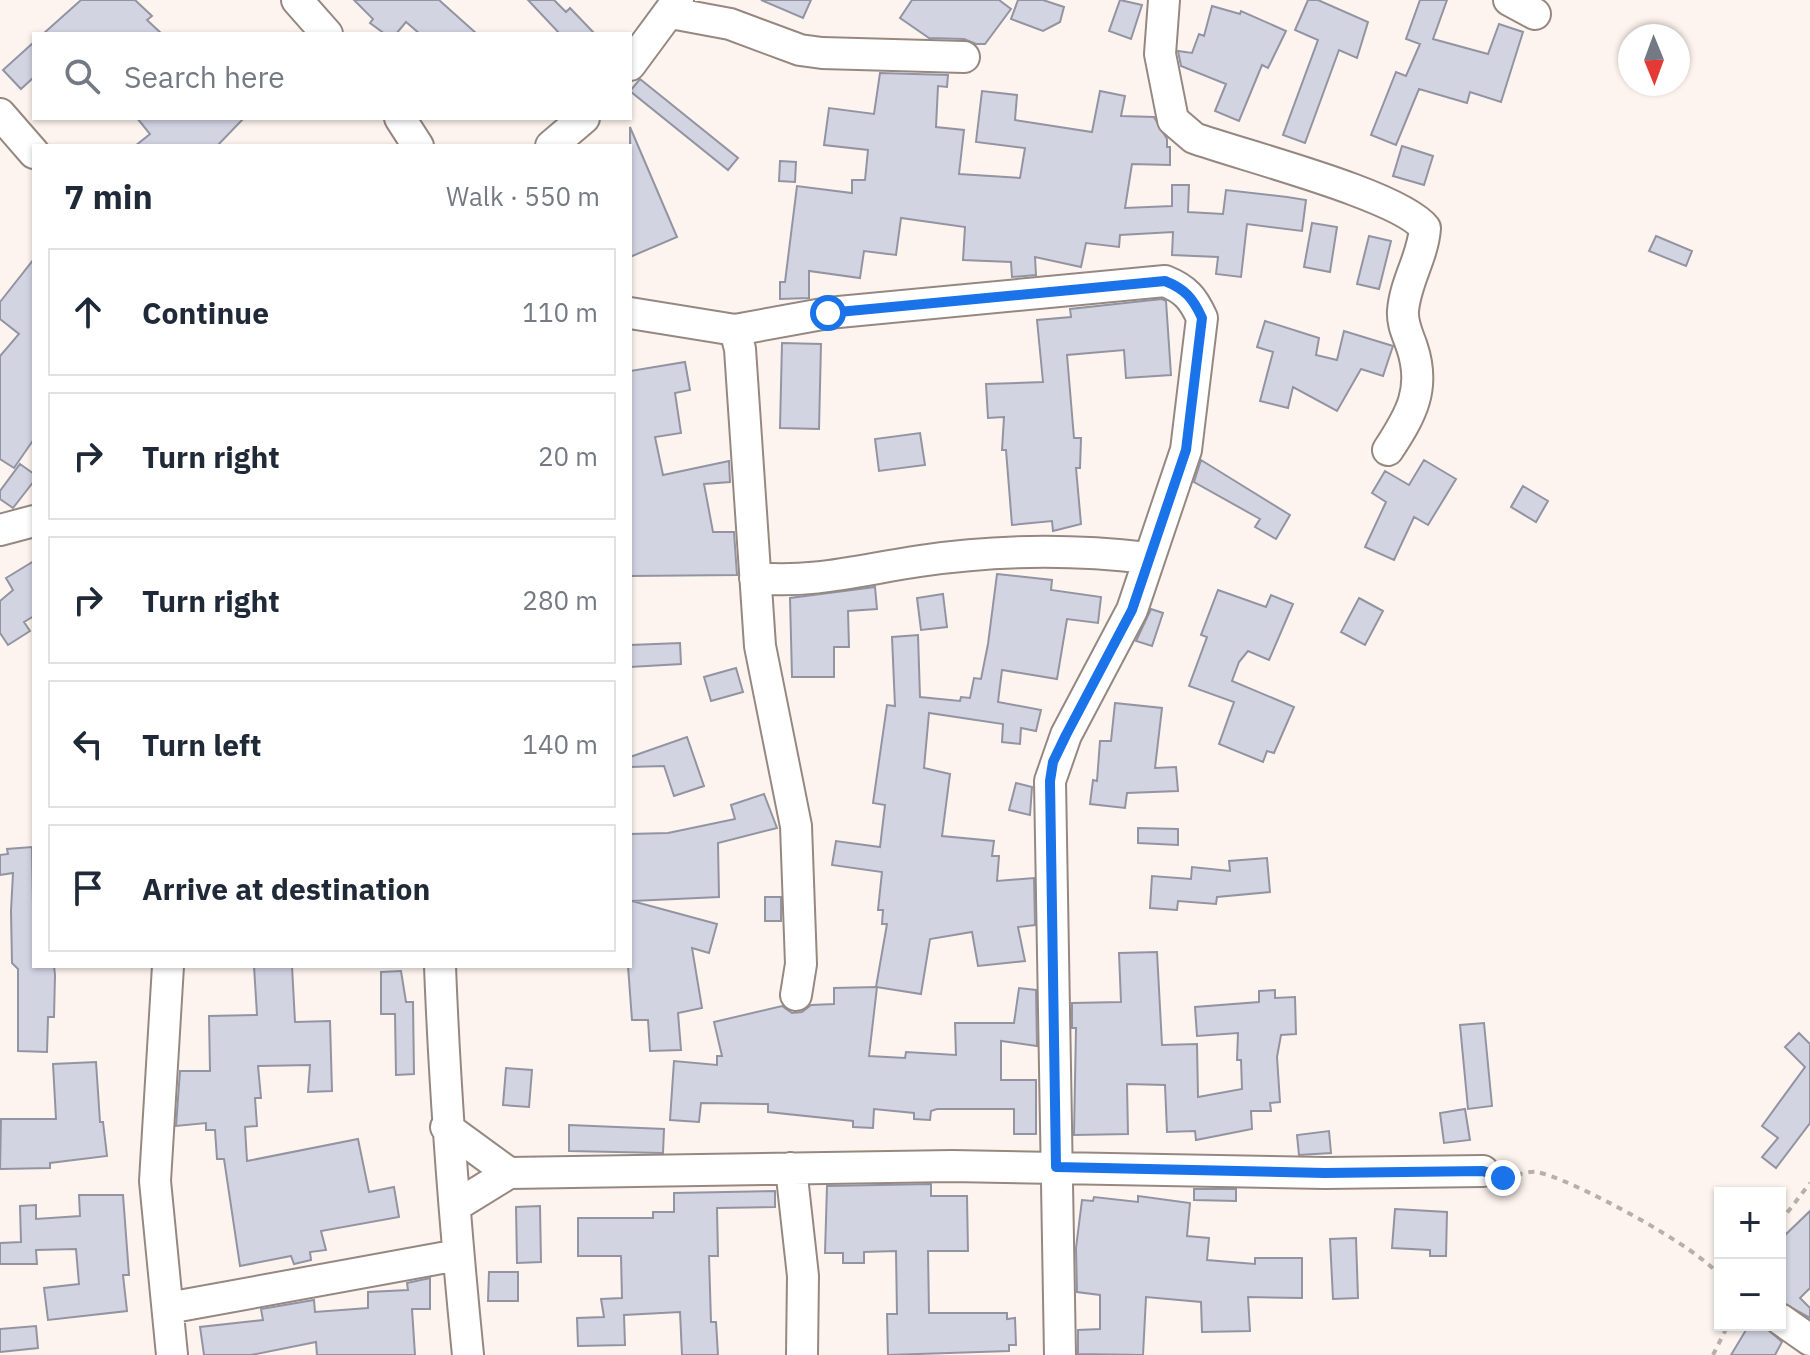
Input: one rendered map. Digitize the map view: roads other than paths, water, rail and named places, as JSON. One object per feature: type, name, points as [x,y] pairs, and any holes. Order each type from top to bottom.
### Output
[{"type":"street","points":[[297,0],[325,32]]},
{"type":"street","points":[[1164,0],[1160,54],[1173,120],[1194,138],[1360,191],[1415,215],[1425,228],[1424,245],[1402,322],[1418,366],[1417,397],[1412,415],[1388,450]]},
{"type":"street","points":[[632,62],[675,6],[800,50],[964,57]]},
{"type":"street","points":[[0,114],[32,151]]},
{"type":"street","points":[[401,120],[417,144]]},
{"type":"street","points":[[553,144],[582,120]]},
{"type":"street","points":[[632,313],[735,330],[828,313],[1165,281],[1181,287],[1194,299],[1202,318],[1186,450],[1147,558],[1132,610],[1053,762],[1050,781],[1060,1355]]},
{"type":"street","points":[[735,330],[740,349],[763,661],[796,826],[801,964],[796,995]]},
{"type":"street","points":[[0,530],[32,522]]},
{"type":"street","points":[[755,578],[805,580],[950,557],[1050,551],[1088,551],[1147,558]]},
{"type":"street","points":[[168,968],[155,1181],[172,1355]]},
{"type":"street","points":[[440,968],[446,1127],[457,1205],[458,1255],[468,1355]]},
{"type":"street","points":[[446,1127],[509,1173]]},
{"type":"street","points":[[457,1205],[509,1173],[1056,1167],[1325,1173],[1483,1171]]},
{"type":"street","points":[[791,1168],[803,1276],[802,1355]]},
{"type":"street","points":[[168,1308],[458,1255]]},
{"type":"street","points":[[1786,1323],[1810,1340]]}]
